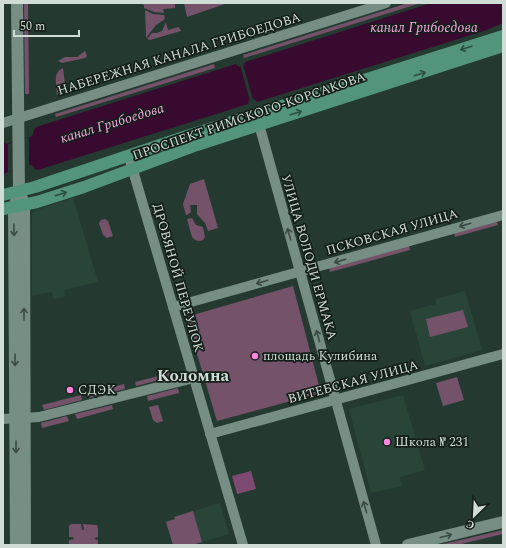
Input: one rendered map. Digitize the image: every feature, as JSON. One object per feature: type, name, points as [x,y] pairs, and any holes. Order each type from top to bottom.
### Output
[{"type":"main road","points":[[17,3],[19,192],[14,208],[25,545]]},
{"type":"main road","name":"ПРОСПЕКТ РИМСКОГО-КОРСАКОВА","points":[[14,208],[133,170],[191,148],[257,120],[503,36]]},
{"type":"main road","name":"ПРОСПЕКТ РИМСКОГО-КОРСАКОВА","points":[[3,195],[19,192],[129,156],[257,120],[503,46]]},
{"type":"main road","points":[[16,545],[20,418]]},
{"type":"main road","points":[[408,545],[503,522]]},
{"type":"street","name":"НАБЕРЕЖНАЯ КАНАЛА ГРИБОЕДОВА","points":[[3,123],[386,3]]},
{"type":"street","name":"УЛИЦА ВОЛОДИ ЕРМАКА","points":[[257,120],[376,545]]},
{"type":"street","name":"ДРОВЯНОЙ ПЕРЕУЛОК","points":[[129,156],[242,545]]},
{"type":"street","name":"ПСКОВСКАЯ УЛИЦА","points":[[173,307],[503,215]]},
{"type":"street","name":"ВИТЕБСКАЯ УЛИЦА","points":[[210,434],[503,354]]},
{"type":"street","points":[[3,418],[38,417],[194,378]]},
{"type":"shaded area","points":[[24,3],[28,3],[29,94],[25,94]]},
{"type":"shaded area","points":[[140,3],[175,3],[175,8],[163,9],[164,13],[154,12],[144,8],[144,5]]},
{"type":"shaded area","points":[[184,3],[228,3],[187,17]]},
{"type":"shaded area","points":[[408,3],[421,3],[244,58],[243,55]]},
{"type":"shaded area","points":[[145,10],[153,14],[164,15],[165,19],[156,25],[146,38]]},
{"type":"shaded area","points":[[166,22],[168,30],[179,27],[181,31],[150,40],[147,39],[152,33],[162,31]]},
{"type":"shaded area","points":[[85,51],[87,56],[85,58],[62,63],[58,61],[65,57],[77,57]]},
{"type":"shaded area","points":[[214,64],[215,68],[56,117],[55,114]]},
{"type":"shaded area","points":[[63,68],[66,93],[57,95],[56,76],[57,73]]},
{"type":"shaded area","points":[[204,179],[218,228],[208,231],[205,223],[197,214],[197,205],[190,205],[191,212],[186,215],[183,204],[190,184]]},
{"type":"shaded area","points":[[73,198],[98,282],[64,290],[65,297],[53,299],[52,292],[32,296],[32,214],[34,211]]},
{"type":"shaded area","points":[[192,218],[196,225],[203,227],[205,237],[203,240],[197,241],[192,237],[187,219]]},
{"type":"shaded area","points":[[105,219],[108,221],[113,236],[107,238],[103,235],[99,223],[101,220]]},
{"type":"shaded area","points":[[496,220],[498,225],[455,237],[454,232]]},
{"type":"shaded area","points":[[409,245],[410,250],[330,272],[329,267]]},
{"type":"shaded area","points":[[293,286],[321,393],[217,421],[186,317]]},
{"type":"shaded area","points":[[465,291],[482,350],[425,366],[410,311],[436,304],[435,299]]},
{"type":"shaded area","points":[[463,310],[468,327],[430,337],[426,319]]},
{"type":"shaded area","points":[[174,372],[175,376],[136,386],[135,382]]},
{"type":"shaded area","points":[[457,377],[464,400],[443,406],[436,383]]},
{"type":"shaded area","points":[[124,384],[125,389],[89,398],[88,393]]},
{"type":"shaded area","points":[[178,388],[179,393],[148,401],[147,396]]},
{"type":"shaded area","points":[[81,395],[82,400],[44,410],[42,405]]},
{"type":"shaded area","name":"Школа № 231","points":[[403,395],[425,470],[400,477],[402,486],[371,493],[349,409]]},
{"type":"shaded area","points":[[112,405],[113,409],[77,419],[75,414]]},
{"type":"shaded area","points":[[158,405],[163,421],[157,423],[153,420],[149,407]]},
{"type":"shaded area","points":[[67,416],[69,421],[42,428],[41,423]]},
{"type":"shaded area","points":[[251,471],[256,489],[237,494],[232,476]]},
{"type":"shaded area","points":[[220,503],[229,534],[192,545],[173,545],[166,522],[175,519],[174,517]]},
{"type":"shaded area","points":[[193,511],[202,542],[192,545],[173,545],[166,522],[175,519],[174,517]]},
{"type":"shaded area","points":[[71,524],[81,524],[82,530],[84,530],[83,524],[97,525],[98,537],[94,539],[98,540],[98,545],[69,545],[69,540],[74,539],[73,537],[69,537],[69,526]]},
{"type":"shaded area","points":[[503,530],[503,534],[457,545],[439,545]]},
{"type":"water","name":"канал Грибоедова","points":[[431,3],[503,3],[503,23],[487,30],[257,102],[254,99],[249,100],[248,104],[38,170],[32,165],[5,173],[3,179],[3,141],[6,144],[32,136],[36,127],[236,64],[239,67],[244,65],[245,62]]},
{"type":"pier","points":[[243,64],[253,100],[250,101],[240,65]]},
{"type":"pier","points":[[29,137],[29,166],[8,172],[8,144]]},
{"type":"place","name":"площадь Кулибина","points":[[255,356]]},
{"type":"place","name":"СДЭК","points":[[70,390]]},
{"type":"place","name":"Школа № 231","points":[[387,442]]},
{"type":"district","name":"Коломна","points":[[193,376]]}]
